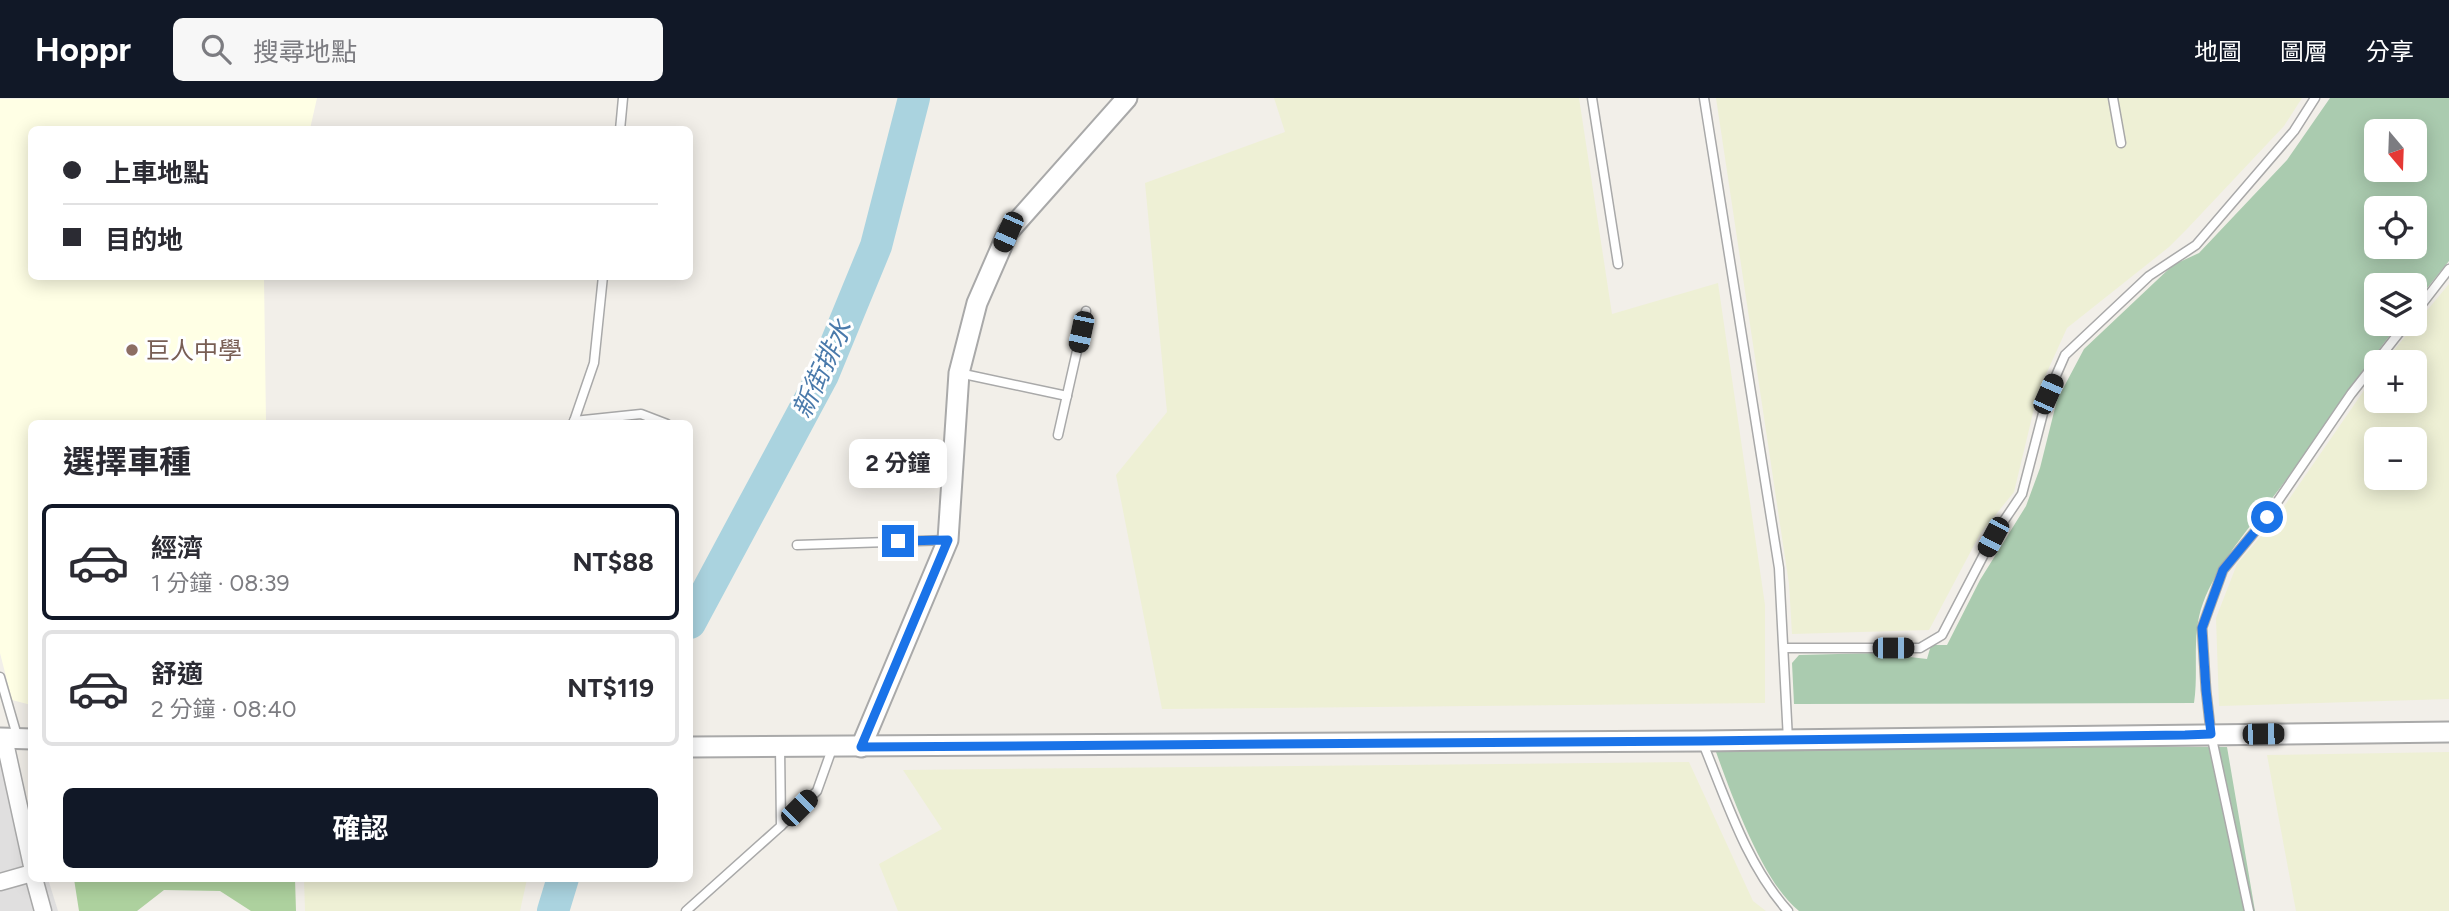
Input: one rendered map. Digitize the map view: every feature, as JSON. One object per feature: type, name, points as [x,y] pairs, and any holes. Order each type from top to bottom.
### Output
[{"type":"street","points":[[861,747],[948,540],[959,373],[977,303],[1008,232],[1127,98]]},
{"type":"street","points":[[693,747],[1702,741],[2449,732]]},
{"type":"street","points":[[13,738],[28,839]]},
{"type":"street","points":[[0,882],[28,874]]},
{"type":"street","points":[[35,882],[43,911]]},
{"type":"lane","points":[[620,126],[623,98]]},
{"type":"lane","points":[[1592,98],[1618,264]]},
{"type":"lane","points":[[1704,98],[1779,568],[1788,740]]},
{"type":"lane","points":[[2113,98],[2121,143]]},
{"type":"lane","points":[[1784,648],[1920,648],[1942,635],[1993,537],[2022,494],[2048,394],[2065,355],[2149,276],[2196,245],[2294,131],[2315,98]]},
{"type":"lane","points":[[2427,297],[2449,269]]},
{"type":"lane","points":[[574,420],[594,363],[603,280]]},
{"type":"lane","points":[[1058,435],[1086,311]]},
{"type":"lane","points":[[2249,911],[2211,734],[2202,628],[2223,570],[2267,517],[2351,394],[2397,336]]},
{"type":"lane","points":[[959,373],[1067,396]]},
{"type":"lane","points":[[590,420],[641,414],[657,420]]},
{"type":"lane","points":[[797,545],[948,540]]},
{"type":"lane","points":[[0,677],[13,738]]},
{"type":"lane","points":[[1702,741],[1746,845],[1773,894],[1788,911]]},
{"type":"lane","points":[[686,911],[817,791],[833,746]]},
{"type":"lane","points":[[780,747],[781,826]]},
{"type":"shaded area","name":"巨人中學","points":[[317,98],[311,126],[28,126],[28,280],[264,280],[266,420],[28,420],[28,704],[12,700],[0,653],[0,99]]},
{"type":"shaded area","points":[[1274,98],[1579,98],[1612,314],[1718,283],[1765,605],[1765,703],[1162,709],[1116,475],[1167,412],[1145,183],[1285,132]]},
{"type":"shaded area","points":[[1716,98],[2302,98],[2284,126],[2169,247],[2067,328],[2038,392],[2014,492],[1980,534],[1929,630],[1792,634],[1789,584]]},
{"type":"shaded area","points":[[2330,98],[2449,98],[2449,261],[2427,288],[2427,273],[2364,273],[2364,336],[2390,336],[2379,350],[2364,350],[2364,370],[2295,468],[2237,543],[2210,587],[2197,627],[2194,703],[1794,704],[1792,663],[1799,655],[1876,653],[1927,659],[1931,645],[1947,645],[1980,580],[2026,506],[2040,468],[2057,400],[2084,349],[2173,265],[2199,253],[2287,160]]},
{"type":"shaded area","points":[[2449,284],[2449,699],[2219,706],[2216,618],[2237,564],[2274,521],[2364,390],[2364,413],[2427,413],[2427,350],[2394,350],[2406,336],[2427,336],[2427,310]]},
{"type":"shaded area","points":[[1878,746],[2227,747],[2255,911],[1799,911],[1773,881],[1761,860],[1716,752]]},
{"type":"shaded area","points":[[2449,752],[2449,911],[2296,911],[2267,755]]},
{"type":"shaded area","points":[[0,760],[13,760],[28,812],[28,882],[49,882],[58,911],[0,911]]},
{"type":"shaded area","points":[[1689,762],[1753,901],[1766,911],[898,911],[879,864],[942,829],[903,770]]},
{"type":"shaded area","points":[[304,882],[526,882],[520,911],[305,911]]},
{"type":"green space","points":[[74,882],[295,882],[296,911],[251,911],[220,891],[164,890],[137,911],[79,911]]},
{"type":"waterway","name":"新街排水","points":[[693,617],[823,375],[876,246],[914,98]]},
{"type":"waterway","name":"新街排水","points":[[553,911],[562,882]]},
{"type":"place","name":"巨人中學","points":[[132,350]]},
{"type":"route","points":[[898,541],[948,540],[861,747],[2185,735],[2211,734],[2202,628],[2223,570],[2267,517]]}]
